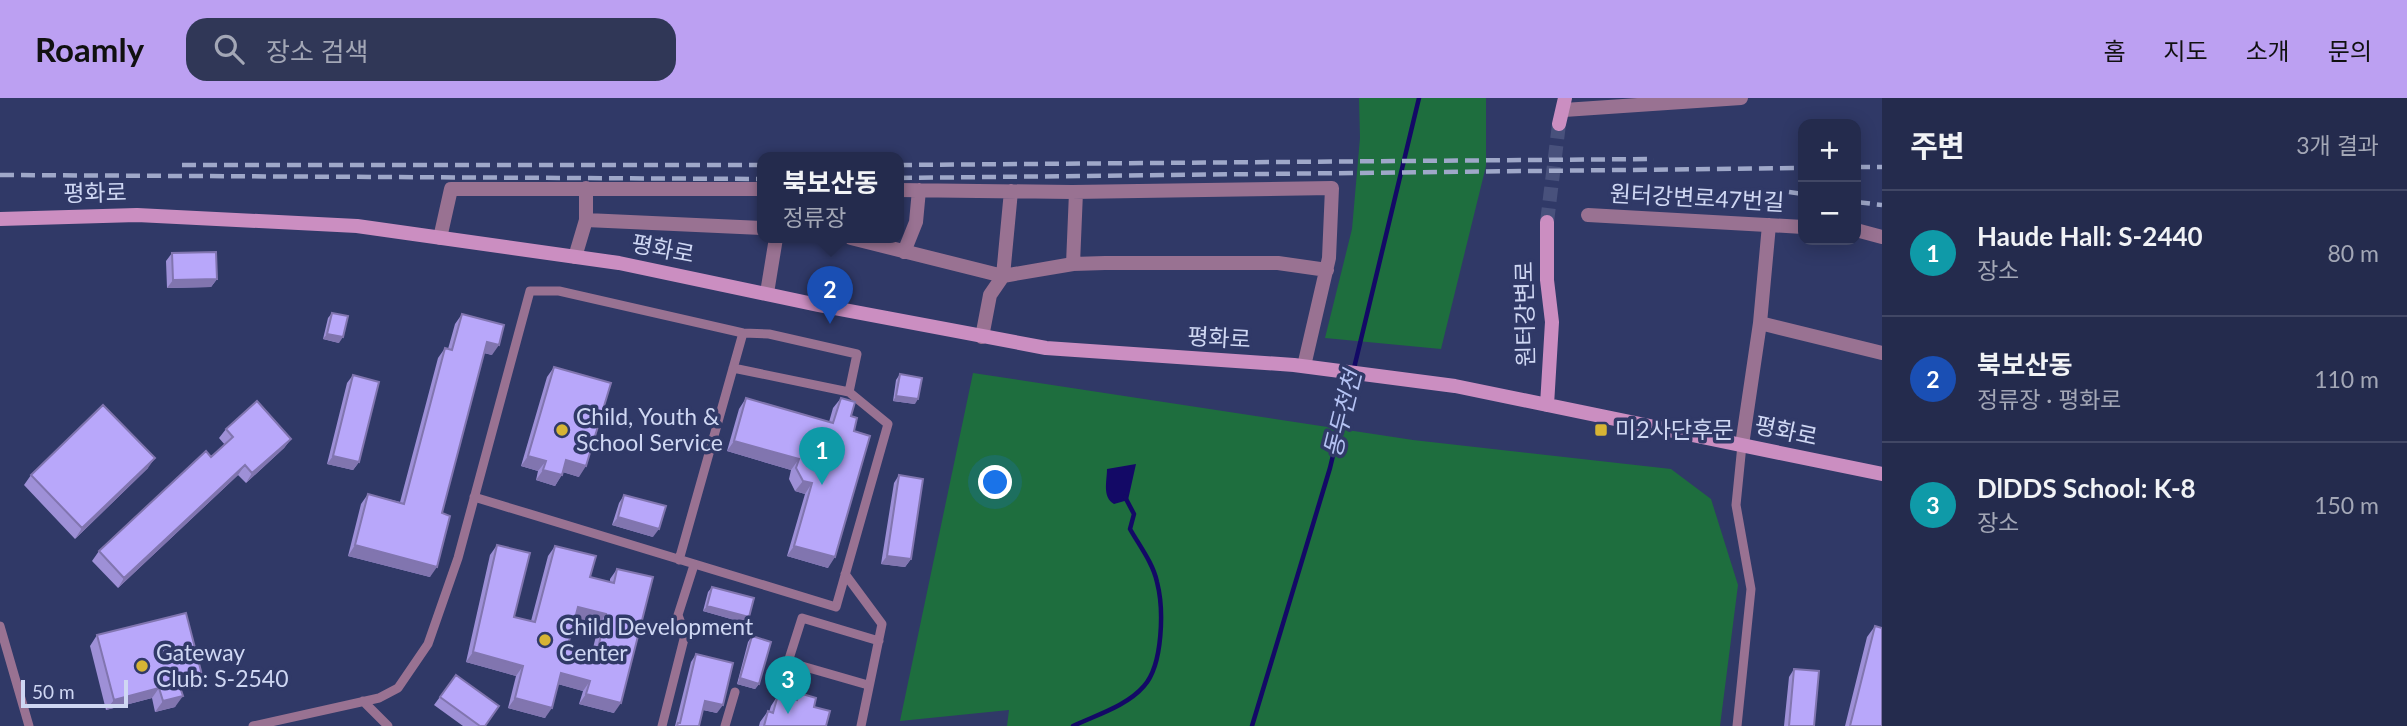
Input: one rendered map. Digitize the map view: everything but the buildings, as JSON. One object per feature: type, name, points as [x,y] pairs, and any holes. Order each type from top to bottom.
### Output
[{"type":"main road","name":"평화로","points":[[0,219],[212,216],[313,222],[440,238],[677,274],[1046,348],[1309,367],[1434,383],[1882,474]]},
{"type":"main road","name":"원터강변로","points":[[1547,222],[1547,280],[1552,322],[1547,405]]},
{"type":"street","points":[[1562,111],[1741,98]]},
{"type":"street","points":[[575,257],[586,220],[586,188]]},
{"type":"street","points":[[904,190],[1076,192],[1332,188],[1327,271],[1309,367]]},
{"type":"street","points":[[440,238],[452,189],[757,189]]},
{"type":"street","points":[[904,252],[916,222],[919,190]]},
{"type":"street","points":[[982,337],[990,295],[1003,276],[1011,191]]},
{"type":"street","points":[[1073,264],[1076,192]]},
{"type":"street","name":"원터강변로47번길","points":[[1588,215],[1798,227]]},
{"type":"street","points":[[586,220],[757,228]]},
{"type":"street","points":[[1742,445],[1760,323],[1769,225]]},
{"type":"street","points":[[1861,231],[1882,237]]},
{"type":"street","points":[[767,293],[775,243]]},
{"type":"street","points":[[870,243],[1003,276],[1073,264],[1278,263],[1327,271]]},
{"type":"street","points":[[1760,323],[1882,354]]},
{"type":"lane","points":[[253,726],[379,698],[398,688],[428,644],[458,558],[530,291],[559,291],[743,333],[769,334],[857,354],[849,392]]},
{"type":"lane","points":[[679,560],[743,333]]},
{"type":"lane","points":[[474,497],[836,607],[888,424],[849,392],[733,368]]},
{"type":"lane","points":[[1737,726],[1751,589],[1736,505],[1742,445]]},
{"type":"lane","points":[[662,726],[685,635],[678,615],[694,565]]},
{"type":"lane","points":[[845,574],[882,624],[861,726]]},
{"type":"lane","points":[[868,685],[788,662],[802,618],[878,641]]},
{"type":"lane","points":[[0,626],[29,726]]},
{"type":"lane","points":[[726,726],[735,692]]},
{"type":"lane","points":[[363,701],[388,726]]},
{"type":"green space","points":[[1359,98],[1486,98],[1486,166],[1441,349],[1325,338],[1352,229],[1360,138]]},
{"type":"green space","points":[[973,373],[1413,440],[1671,469],[1711,499],[1738,585],[1720,726],[1007,726],[1009,710],[900,721]]},
{"type":"shaded area","points":[[1136,464],[1128,500],[1114,504],[1107,493],[1107,469]]},
{"type":"waterway","name":"동두천천","points":[[1252,726],[1330,468],[1419,98]]},
{"type":"waterway","points":[[1073,726],[1120,705],[1137,693],[1150,677],[1155,665],[1161,621],[1159,593],[1149,561],[1130,529],[1134,514],[1125,497]]},
{"type":"tunnel","points":[[1547,222],[1559,124]]},
{"type":"railway","points":[[904,165],[1654,159]]},
{"type":"railway","points":[[182,165],[757,165]]},
{"type":"railway","points":[[1861,167],[1882,167]]},
{"type":"railway","points":[[904,178],[1798,168]]},
{"type":"railway","points":[[0,175],[757,179]]},
{"type":"railway","points":[[1789,192],[1798,193]]},
{"type":"railway","points":[[1861,203],[1882,205]]},
{"type":"place","name":"북보산동","points":[[830,324]]},
{"type":"place","name":"Child, Youth & School Service","points":[[562,430]]},
{"type":"place","name":"미2사단후문","points":[[1601,430]]},
{"type":"place","name":"Haude Hall: S-2440","points":[[822,485]]},
{"type":"place","name":"Child Development Center","points":[[545,640]]},
{"type":"place","name":"Gateway Club: S-2540","points":[[142,666]]},
{"type":"place","name":"DlDDS School: K-8","points":[[788,714]]}]
